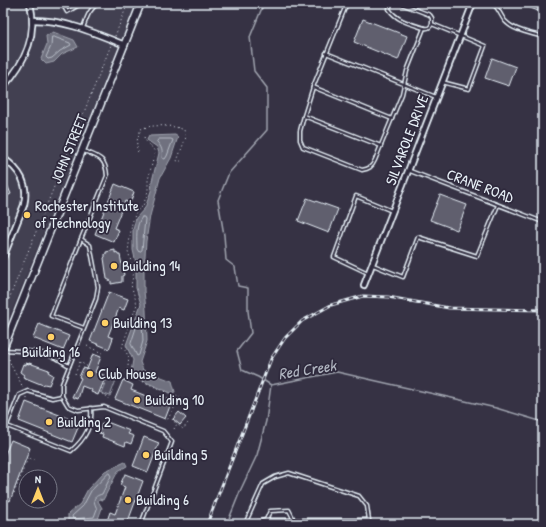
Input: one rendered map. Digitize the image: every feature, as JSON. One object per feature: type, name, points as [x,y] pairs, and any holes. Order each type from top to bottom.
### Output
[{"type":"street","points":[[3,87],[20,66],[30,43],[33,20],[30,3]]},
{"type":"street","name":"JOHN STREET","points":[[3,350],[141,3]]},
{"type":"street","name":"SILVAROLE DRIVE","points":[[364,285],[473,3]]},
{"type":"street","points":[[33,20],[54,21],[83,28],[125,45]]},
{"type":"street","points":[[3,158],[18,172],[23,180],[26,198],[3,258]]},
{"type":"lane","points":[[62,3],[67,12],[82,3]]},
{"type":"lane","points":[[83,28],[89,12],[99,3]]},
{"type":"lane","points":[[348,3],[326,53],[313,88],[300,131],[300,140],[303,147],[362,170],[368,170],[372,166],[381,146],[405,84],[406,72],[424,28]]},
{"type":"lane","points":[[390,3],[389,9],[392,14],[399,19],[424,28],[431,27],[432,18],[430,15],[399,3]]},
{"type":"lane","points":[[493,3],[505,20],[513,27],[543,37]]},
{"type":"lane","points":[[432,24],[485,46],[469,89],[442,82]]},
{"type":"lane","points":[[326,53],[437,97]]},
{"type":"lane","points":[[313,88],[392,119]]},
{"type":"lane","points":[[304,116],[381,146]]},
{"type":"lane","points":[[83,150],[96,156],[104,162],[107,176],[51,316],[84,328]]},
{"type":"lane","name":"CRANE ROAD","points":[[408,170],[543,222]]},
{"type":"lane","points":[[369,273],[334,257],[356,196],[393,211]]},
{"type":"lane","points":[[373,265],[403,277],[418,237],[477,256],[498,205]]},
{"type":"lane","points":[[81,239],[90,245],[98,288],[96,299],[62,384],[62,396],[68,406],[78,410],[104,408],[163,431],[172,442],[141,524]]},
{"type":"lane","points":[[3,350],[39,352],[58,359],[69,366]]},
{"type":"lane","points":[[3,435],[19,395],[28,391],[52,398],[62,396]]},
{"type":"lane","points":[[7,426],[71,452],[82,441],[91,419],[91,408]]},
{"type":"lane","points":[[245,524],[263,484],[275,477],[289,473],[359,496],[367,506],[369,520],[266,520],[252,524]]},
{"type":"lane","points":[[266,520],[270,511],[289,510],[294,520]]},
{"type":"path","points":[[115,36],[128,3]]},
{"type":"path","points":[[3,314],[111,45]]},
{"type":"path","points":[[138,152],[137,137],[141,129],[147,126],[179,127],[184,130],[186,137],[177,160],[180,161]]},
{"type":"path","points":[[144,137],[146,144],[155,152],[148,180],[148,190],[143,206],[136,212],[132,223],[128,251],[134,272],[132,285],[138,304],[122,347],[128,353],[129,363],[126,374],[180,398],[166,422]]},
{"type":"path","points":[[86,346],[102,353]]},
{"type":"path","points":[[9,359],[11,366],[23,388]]},
{"type":"path","points":[[75,374],[80,362],[88,367]]},
{"type":"path","points":[[73,367],[78,368]]},
{"type":"path","points":[[107,376],[100,393],[108,396],[108,399]]},
{"type":"path","points":[[27,399],[28,395]]},
{"type":"path","points":[[174,416],[172,420],[183,429],[188,423]]},
{"type":"path","points":[[174,429],[177,424]]},
{"type":"path","points":[[14,493],[28,458],[38,461]]},
{"type":"shaded area","name":"Rochester Institute of Technology","points":[[3,3],[136,3],[3,333]]},
{"type":"shaded area","points":[[108,376],[116,380],[110,396],[101,393]]},
{"type":"water","points":[[53,32],[74,40],[78,47],[62,54],[54,62],[46,64],[41,59],[47,44],[46,36]]},
{"type":"water","points":[[175,135],[178,137],[171,158],[160,178],[150,216],[146,241],[144,291],[147,341],[140,362],[143,370],[172,381],[175,392],[171,393],[134,377],[131,372],[133,360],[126,345],[141,304],[136,288],[136,263],[133,250],[133,230],[136,218],[145,208],[151,191],[159,153],[157,147],[147,140],[149,136]]},
{"type":"water","points":[[125,462],[127,466],[118,471],[103,500],[99,499],[98,501],[102,508],[97,522],[78,522],[75,524],[68,524],[68,514],[80,504],[88,489],[105,471]]},
{"type":"building","points":[[518,3],[543,3],[543,13]]},
{"type":"building","points":[[363,19],[407,36],[398,60],[354,42]]},
{"type":"building","points":[[492,58],[516,67],[509,86],[485,78]]},
{"type":"building","points":[[3,175],[11,194],[3,198]]},
{"type":"building","points":[[115,184],[134,192],[130,203],[125,201],[114,228],[119,230],[114,242],[95,234]]},
{"type":"building","points":[[440,195],[467,205],[457,230],[430,220]]},
{"type":"building","points":[[307,198],[338,209],[329,233],[298,221]]},
{"type":"building","name":"Building 14","points":[[115,250],[115,253],[117,252],[118,255],[120,255],[124,275],[122,276],[122,282],[111,284],[111,281],[107,279],[104,258],[106,252]]},
{"type":"building","name":"Building 13","points":[[109,292],[128,299],[124,310],[119,308],[108,336],[113,338],[109,349],[90,341]]},
{"type":"building","name":"Building 16","points":[[39,324],[69,336],[63,350],[33,338]]},
{"type":"building","name":"Club House","points":[[93,354],[101,357],[95,372],[106,376],[98,395],[91,392],[92,390],[82,386],[78,399],[72,397],[81,378],[79,377],[83,368],[87,369]]},
{"type":"building","points":[[26,363],[49,370],[48,372],[53,375],[49,385],[43,385],[23,377],[24,375],[20,372],[23,364],[26,365]]},
{"type":"building","name":"Building 10","points":[[123,380],[133,385],[131,390],[159,401],[161,396],[172,401],[165,419],[115,399]]},
{"type":"building","name":"Building 2","points":[[26,402],[80,423],[72,442],[19,421]]},
{"type":"building","points":[[179,412],[186,418],[180,425],[173,419]]},
{"type":"building","points":[[107,422],[130,431],[128,434],[134,436],[131,444],[126,442],[125,446],[102,437],[103,434],[99,433],[102,423],[107,424]]},
{"type":"building","name":"Building 5","points":[[144,437],[159,443],[148,472],[133,466]]},
{"type":"building","points":[[11,440],[30,448],[22,469],[18,469],[18,480],[10,501],[3,498],[3,459]]},
{"type":"building","name":"Building 6","points":[[125,474],[143,481],[127,524],[106,524],[110,512],[115,514],[125,487],[120,485]]},
{"type":"waterway","name":"Red Creek","points":[[264,3],[250,37],[254,71],[267,88],[267,130],[229,173],[218,200],[224,235],[226,260],[235,267],[238,286],[248,288],[248,311],[251,333],[237,351],[242,370],[271,385],[337,372],[496,408],[543,422]]},
{"type":"waterway","points":[[227,524],[257,455],[266,421],[271,385]]},
{"type":"railway","points":[[207,524],[271,359],[285,338],[302,321],[331,305],[363,296],[388,297],[449,308],[543,310]]},
{"type":"place","name":"Rochester Institute of Technology","points":[[27,215]]},
{"type":"place","name":"Building 14","points":[[114,266]]},
{"type":"place","name":"Building 13","points":[[105,323]]},
{"type":"place","name":"Building 16","points":[[51,337]]},
{"type":"place","name":"Club House","points":[[90,374]]},
{"type":"place","name":"Building 10","points":[[137,400]]},
{"type":"place","name":"Building 2","points":[[49,422]]},
{"type":"place","name":"Building 5","points":[[146,455]]},
{"type":"place","name":"Building 6","points":[[128,500]]}]
